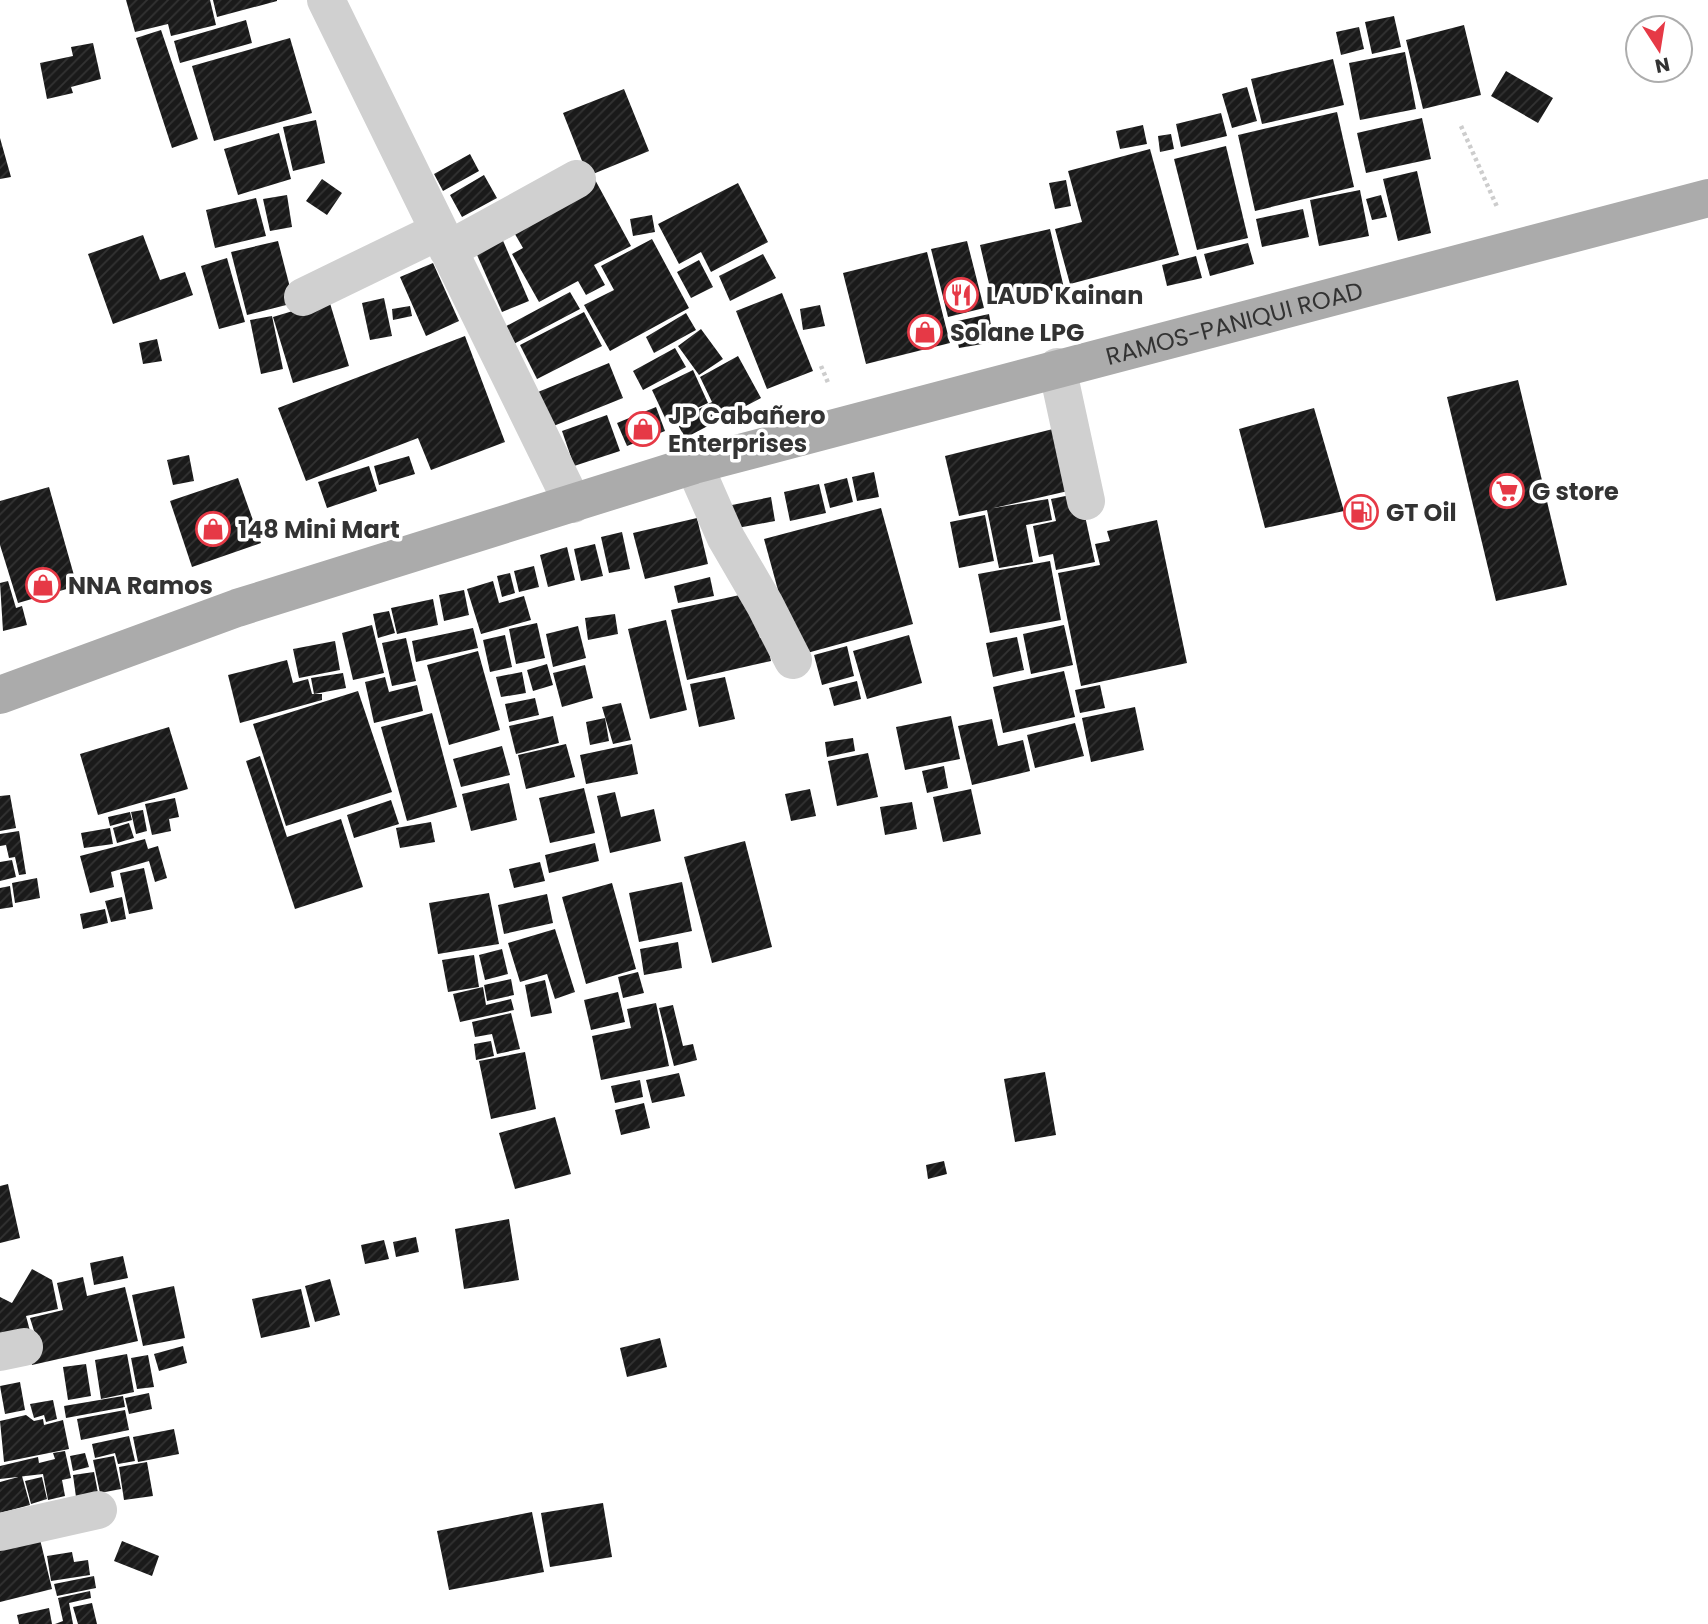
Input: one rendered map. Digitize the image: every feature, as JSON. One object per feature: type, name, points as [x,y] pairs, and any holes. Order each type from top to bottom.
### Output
[{"type":"main road","name":"RAMOS-PANIQUI ROAD","points":[[0,695],[237,608],[694,465],[1057,367],[1708,198]]},
{"type":"street","points":[[326,0],[573,504]]},
{"type":"street","points":[[303,297],[444,241],[577,179]]},
{"type":"street","points":[[1057,367],[1086,501]]},
{"type":"street","points":[[694,465],[726,538],[793,660]]},
{"type":"street","points":[[0,1532],[98,1510]]},
{"type":"path","points":[[1461,126],[1514,248]]},
{"type":"building","points":[[126,0],[210,0],[216,25],[171,36],[168,24],[135,32]]},
{"type":"building","points":[[213,0],[277,0],[277,1],[217,17]]},
{"type":"building","points":[[1394,16],[1401,47],[1372,54],[1365,22]]},
{"type":"building","points":[[246,20],[252,43],[180,63],[174,41]]},
{"type":"building","points":[[1464,25],[1481,95],[1423,109],[1406,40]]},
{"type":"building","points":[[1359,27],[1364,49],[1341,55],[1336,32]]},
{"type":"building","points":[[161,30],[198,139],[172,148],[136,38]]},
{"type":"building","points":[[290,38],[312,113],[214,141],[192,66]]},
{"type":"building","points":[[93,43],[101,79],[71,87],[73,93],[47,99],[40,63],[73,56],[71,47]]},
{"type":"building","points":[[1405,52],[1416,109],[1360,120],[1349,63]]},
{"type":"building","points":[[1333,59],[1344,105],[1262,124],[1251,79]]},
{"type":"building","points":[[1506,71],[1553,98],[1538,123],[1491,96]]},
{"type":"building","points":[[1247,87],[1257,121],[1232,128],[1222,94]]},
{"type":"building","points":[[624,89],[649,151],[588,176],[563,113]]},
{"type":"building","points":[[1337,112],[1354,187],[1255,211],[1238,135]]},
{"type":"building","points":[[1221,113],[1227,136],[1181,147],[1176,124]]},
{"type":"building","points":[[1422,118],[1431,159],[1366,173],[1357,133]]},
{"type":"building","points":[[316,120],[325,163],[293,171],[283,127]]},
{"type":"building","points":[[1143,125],[1147,144],[1120,149],[1116,131]]},
{"type":"building","points":[[279,133],[291,179],[238,195],[224,149]]},
{"type":"building","points":[[1171,134],[1174,149],[1160,152],[1158,136]]},
{"type":"building","points":[[0,138],[11,177],[0,179]]},
{"type":"building","points":[[1226,146],[1248,238],[1197,250],[1174,159]]},
{"type":"building","points":[[1150,149],[1179,255],[1070,284],[1055,229],[1082,222],[1068,171]]},
{"type":"building","points":[[470,154],[479,171],[443,191],[434,174]]},
{"type":"building","points":[[1417,171],[1431,233],[1398,241],[1383,179]]},
{"type":"building","points":[[484,175],[497,198],[462,217],[450,195]]},
{"type":"building","points":[[593,176],[631,246],[594,265],[605,285],[586,295],[578,281],[539,302],[512,254],[523,248],[508,222]]},
{"type":"building","points":[[322,179],[342,193],[327,215],[306,201]]},
{"type":"building","points":[[1066,180],[1071,206],[1055,209],[1049,183]]},
{"type":"building","points":[[738,183],[768,242],[711,272],[701,252],[679,264],[658,224]]},
{"type":"building","points":[[1360,190],[1369,236],[1319,246],[1310,200]]},
{"type":"building","points":[[287,195],[292,227],[270,231],[263,199]]},
{"type":"building","points":[[1381,195],[1387,217],[1372,220],[1366,199]]},
{"type":"building","points":[[256,198],[266,236],[215,248],[206,210]]},
{"type":"building","points":[[1303,209],[1309,237],[1262,247],[1256,219]]},
{"type":"building","points":[[652,215],[655,232],[633,236],[630,219]]},
{"type":"building","points":[[1050,229],[1064,288],[994,305],[980,245]]},
{"type":"building","points":[[143,235],[160,280],[185,272],[193,295],[113,324],[88,254]]},
{"type":"building","points":[[501,236],[529,301],[502,312],[474,248]]},
{"type":"building","points":[[652,239],[689,308],[610,351],[584,305],[614,290],[601,266]]},
{"type":"building","points":[[278,241],[294,303],[247,315],[231,252]]},
{"type":"building","points":[[967,241],[984,308],[948,317],[931,249]]},
{"type":"building","points":[[1248,243],[1254,264],[1210,276],[1204,254]]},
{"type":"building","points":[[927,252],[950,343],[866,364],[843,273]]},
{"type":"building","points":[[763,254],[776,278],[730,301],[719,276]]},
{"type":"building","points":[[1196,256],[1202,278],[1167,286],[1162,265]]},
{"type":"building","points":[[227,258],[245,322],[219,329],[201,266]]},
{"type":"building","points":[[699,260],[713,287],[691,298],[677,272]]},
{"type":"building","points":[[433,263],[459,321],[426,336],[400,277]]},
{"type":"building","points":[[570,292],[580,309],[508,347],[499,330]]},
{"type":"building","points":[[782,293],[813,371],[767,389],[736,311]]},
{"type":"building","points":[[384,298],[392,336],[370,340],[362,303]]},
{"type":"building","points":[[329,300],[349,366],[293,383],[273,317]]},
{"type":"building","points":[[820,305],[825,326],[803,330],[800,309]]},
{"type":"building","points":[[410,306],[412,316],[393,320],[392,309]]},
{"type":"building","points":[[584,312],[602,346],[537,379],[520,345]]},
{"type":"building","points":[[686,313],[696,330],[654,353],[646,337]]},
{"type":"building","points":[[989,314],[994,342],[959,348],[953,322]]},
{"type":"building","points":[[272,316],[283,369],[261,374],[250,320]]},
{"type":"building","points":[[701,329],[723,359],[699,375],[678,346]]},
{"type":"building","points":[[465,336],[505,442],[431,470],[418,438],[306,481],[278,408]]},
{"type":"building","points":[[157,339],[162,361],[143,364],[139,343]]},
{"type":"building","points":[[675,348],[686,367],[643,390],[633,371]]},
{"type":"building","points":[[738,356],[761,398],[685,438],[676,421],[712,402],[700,377]]},
{"type":"building","points":[[609,363],[623,398],[551,427],[538,392]]},
{"type":"building","points":[[693,370],[708,403],[667,422],[652,390]]},
{"type":"building","name":"G store","points":[[1518,380],[1567,585],[1496,601],[1447,397]]},
{"type":"building","points":[[656,407],[665,431],[627,446],[617,423]]},
{"type":"building","points":[[1314,408],[1344,511],[1265,528],[1239,429]]},
{"type":"building","points":[[607,415],[620,451],[574,466],[562,431]]},
{"type":"building","points":[[1053,429],[1068,491],[994,508],[1048,499],[1052,520],[1026,525],[1033,562],[999,568],[987,510],[959,516],[945,456]]},
{"type":"building","points":[[189,455],[194,481],[173,485],[167,460]]},
{"type":"building","points":[[409,456],[415,474],[379,485],[374,466]]},
{"type":"building","points":[[369,466],[377,491],[327,508],[318,482]]},
{"type":"building","points":[[874,472],[879,497],[857,501],[852,477]]},
{"type":"building","points":[[238,478],[261,543],[192,567],[170,501]]},
{"type":"building","points":[[847,478],[853,502],[830,508],[824,484]]},
{"type":"building","points":[[819,484],[826,513],[790,521],[784,492]]},
{"type":"building","points":[[49,487],[77,586],[18,603],[0,545],[0,501]]},
{"type":"building","points":[[1080,493],[1095,562],[1056,570],[1053,554],[1039,557],[1033,526],[1056,521],[1051,499]]},
{"type":"building","points":[[771,497],[775,521],[732,529],[727,506]]},
{"type":"building","points":[[881,508],[913,624],[796,656],[764,539]]},
{"type":"building","points":[[985,515],[994,561],[959,568],[950,522]]},
{"type":"building","points":[[697,518],[708,564],[645,579],[633,533]]},
{"type":"building","points":[[1157,520],[1187,663],[1081,686],[1058,573],[1100,565],[1095,544],[1110,541],[1107,531]]},
{"type":"building","points":[[622,532],[630,569],[609,573],[601,537]]},
{"type":"building","points":[[595,544],[603,576],[581,581],[574,549]]},
{"type":"building","points":[[567,547],[575,580],[548,587],[540,555]]},
{"type":"building","points":[[1050,561],[1061,620],[990,633],[978,574]]},
{"type":"building","points":[[534,566],[539,587],[519,592],[514,571]]},
{"type":"building","points":[[510,573],[515,593],[502,597],[497,576]]},
{"type":"building","points":[[710,577],[714,596],[678,603],[674,586]]},
{"type":"building","points":[[8,581],[16,608],[22,606],[27,625],[3,631],[0,583]]},
{"type":"building","points":[[493,581],[499,603],[524,596],[531,620],[481,634],[467,589]]},
{"type":"building","points":[[464,590],[469,615],[444,621],[439,595]]},
{"type":"building","points":[[749,593],[760,638],[766,637],[771,661],[687,680],[671,610]]},
{"type":"building","points":[[433,599],[438,625],[397,634],[391,608]]},
{"type":"building","points":[[389,611],[395,633],[378,638],[373,614]]},
{"type":"building","points":[[615,614],[618,634],[588,640],[585,618]]},
{"type":"building","points":[[666,620],[687,710],[650,719],[628,629]]},
{"type":"building","points":[[537,623],[545,658],[516,664],[509,629]]},
{"type":"building","points":[[372,625],[384,673],[353,680],[342,633]]},
{"type":"building","points":[[1064,625],[1073,665],[1031,674],[1023,634]]},
{"type":"building","points":[[578,626],[586,658],[553,667],[546,634]]},
{"type":"building","points":[[473,628],[478,648],[416,662],[412,641]]},
{"type":"building","points":[[505,635],[512,667],[490,672],[483,640]]},
{"type":"building","points":[[909,635],[922,683],[867,699],[853,651]]},
{"type":"building","points":[[1017,637],[1024,670],[993,677],[986,643]]},
{"type":"building","points":[[406,638],[416,681],[392,686],[382,643]]},
{"type":"building","points":[[335,641],[340,670],[299,678],[293,649]]},
{"type":"building","points":[[847,646],[854,676],[822,685],[814,655]]},
{"type":"building","points":[[478,651],[500,730],[449,745],[427,665]]},
{"type":"building","points":[[287,660],[293,683],[308,679],[312,694],[322,694],[322,700],[240,723],[228,675]]},
{"type":"building","points":[[547,664],[553,685],[533,691],[527,670]]},
{"type":"building","points":[[585,665],[593,698],[562,707],[553,673]]},
{"type":"building","points":[[1064,671],[1075,717],[1003,733],[993,687]]},
{"type":"building","points":[[522,672],[526,693],[501,697],[496,677]]},
{"type":"building","points":[[343,673],[346,688],[314,694],[311,678]]},
{"type":"building","points":[[385,677],[389,692],[417,685],[423,711],[374,723],[365,682]]},
{"type":"building","points":[[725,677],[735,719],[699,727],[690,684]]},
{"type":"building","points":[[857,681],[861,699],[834,706],[829,688]]},
{"type":"building","points":[[1100,685],[1105,708],[1080,713],[1075,690]]},
{"type":"building","points":[[358,691],[392,792],[286,826],[253,724]]},
{"type":"building","points":[[535,698],[539,715],[509,722],[505,704]]},
{"type":"building","points":[[621,703],[631,740],[613,744],[602,707]]},
{"type":"building","points":[[1135,707],[1144,750],[1091,762],[1082,718]]},
{"type":"building","points":[[432,713],[457,807],[407,821],[381,727]]},
{"type":"building","points":[[553,716],[559,743],[516,754],[509,726]]},
{"type":"building","points":[[951,716],[960,759],[905,770],[896,727]]},
{"type":"building","points":[[605,718],[609,741],[590,745],[586,722]]},
{"type":"building","points":[[992,719],[998,746],[1023,740],[1030,771],[972,785],[958,726]]},
{"type":"building","points":[[1075,723],[1084,756],[1035,768],[1027,735]]},
{"type":"building","points":[[169,727],[188,789],[98,815],[80,754]]},
{"type":"building","points":[[853,738],[855,751],[827,757],[825,742]]},
{"type":"building","points":[[566,744],[575,777],[526,789],[518,755]]},
{"type":"building","points":[[632,744],[638,774],[586,784],[580,755]]},
{"type":"building","points":[[502,746],[510,775],[461,787],[453,759]]},
{"type":"building","points":[[868,753],[878,797],[837,806],[828,761]]},
{"type":"building","points":[[260,756],[287,837],[341,819],[363,887],[295,909],[246,761]]},
{"type":"building","points":[[944,766],[948,788],[927,793],[922,771]]},
{"type":"building","points":[[509,783],[517,820],[471,831],[462,794]]},
{"type":"building","points":[[584,788],[595,833],[550,843],[539,798]]},
{"type":"building","points":[[810,789],[816,816],[791,821],[785,794]]},
{"type":"building","points":[[971,789],[981,834],[943,842],[933,797]]},
{"type":"building","points":[[615,792],[621,817],[654,809],[661,841],[610,853],[597,796]]},
{"type":"building","points":[[10,795],[16,828],[0,831],[0,796]]},
{"type":"building","points":[[175,798],[179,817],[169,819],[171,831],[152,835],[145,804]]},
{"type":"building","points":[[391,800],[399,824],[354,838],[347,815]]},
{"type":"building","points":[[912,802],[917,829],[885,835],[880,807]]},
{"type":"building","points":[[143,810],[147,831],[136,834],[131,812]]},
{"type":"building","points":[[130,812],[132,820],[110,826],[108,817]]},
{"type":"building","points":[[431,822],[435,842],[400,848],[396,828]]},
{"type":"building","points":[[129,823],[134,838],[117,843],[113,828]]},
{"type":"building","points":[[110,828],[113,844],[84,848],[81,833]]},
{"type":"building","points":[[19,831],[26,874],[19,875],[15,857],[9,858],[6,845],[0,846],[0,834]]},
{"type":"building","points":[[145,839],[148,849],[158,846],[167,878],[155,882],[149,861],[111,872],[114,887],[90,893],[80,856]]},
{"type":"building","points":[[745,841],[772,947],[712,963],[684,857]]},
{"type":"building","points":[[595,843],[599,861],[549,873],[545,855]]},
{"type":"building","points":[[12,860],[16,877],[0,881],[0,862]]},
{"type":"building","points":[[540,862],[545,881],[514,888],[509,869]]},
{"type":"building","points":[[144,868],[153,909],[129,914],[120,873]]},
{"type":"building","points":[[37,878],[40,898],[15,903],[12,883]]},
{"type":"building","points":[[682,882],[692,931],[639,942],[629,893]]},
{"type":"building","points":[[612,883],[636,969],[586,984],[562,897]]},
{"type":"building","points":[[10,886],[13,907],[0,909],[0,888]]},
{"type":"building","points":[[489,893],[499,944],[438,954],[429,903]]},
{"type":"building","points":[[547,894],[553,923],[504,934],[498,905]]},
{"type":"building","points":[[122,897],[126,919],[111,922],[105,901]]},
{"type":"building","points":[[105,909],[108,923],[83,929],[80,914]]},
{"type":"building","points":[[555,929],[575,992],[555,999],[547,974],[520,982],[508,943]]},
{"type":"building","points":[[678,942],[682,968],[644,975],[640,949]]},
{"type":"building","points":[[502,949],[508,974],[485,980],[479,955]]},
{"type":"building","points":[[474,955],[479,987],[448,992],[442,960]]},
{"type":"building","points":[[638,972],[644,993],[623,998],[618,977]]},
{"type":"building","points":[[511,979],[514,995],[487,1001],[484,985]]},
{"type":"building","points":[[545,980],[552,1013],[531,1017],[525,985]]},
{"type":"building","points":[[483,987],[486,1005],[511,999],[514,1010],[460,1022],[453,994]]},
{"type":"building","points":[[618,992],[625,1022],[591,1030],[584,1000]]},
{"type":"building","points":[[656,1003],[669,1066],[601,1080],[592,1036],[631,1028],[627,1009]]},
{"type":"building","points":[[673,1005],[683,1046],[693,1044],[697,1060],[674,1066],[659,1008]]},
{"type":"building","points":[[511,1013],[520,1049],[497,1054],[492,1034],[475,1037],[472,1022]]},
{"type":"building","points":[[491,1041],[494,1056],[476,1060],[474,1044]]},
{"type":"building","points":[[525,1052],[536,1109],[491,1119],[479,1061]]},
{"type":"building","points":[[1045,1072],[1056,1135],[1015,1142],[1004,1079]]},
{"type":"building","points":[[679,1073],[685,1096],[652,1103],[646,1080]]},
{"type":"building","points":[[640,1080],[643,1097],[615,1103],[611,1086]]},
{"type":"building","points":[[644,1103],[650,1128],[621,1135],[615,1110]]},
{"type":"building","points":[[555,1117],[571,1174],[515,1189],[499,1133]]},
{"type":"building","points":[[944,1161],[947,1174],[928,1179],[926,1165]]},
{"type":"building","points":[[8,1184],[20,1238],[0,1243],[0,1186]]},
{"type":"building","points":[[509,1219],[519,1280],[464,1289],[455,1229]]},
{"type":"building","points":[[416,1237],[419,1252],[396,1257],[393,1242]]},
{"type":"building","points":[[384,1240],[389,1259],[365,1264],[361,1245]]},
{"type":"building","points":[[123,1256],[128,1278],[94,1285],[90,1263]]},
{"type":"building","points":[[32,1269],[52,1280],[58,1309],[26,1316],[30,1331],[0,1338],[0,1297],[12,1303]]},
{"type":"building","points":[[83,1277],[87,1296],[125,1287],[138,1341],[32,1365],[25,1337],[35,1334],[30,1318],[63,1310],[57,1283]]},
{"type":"building","points":[[330,1279],[340,1315],[315,1322],[305,1286]]},
{"type":"building","points":[[174,1286],[185,1338],[143,1346],[132,1295]]},
{"type":"building","points":[[301,1289],[310,1327],[261,1338],[252,1299]]},
{"type":"building","points":[[660,1338],[667,1367],[627,1377],[620,1348]]},
{"type":"building","points":[[183,1346],[187,1363],[159,1371],[154,1354]]},
{"type":"building","points":[[127,1354],[134,1392],[101,1399],[95,1360]]},
{"type":"building","points":[[148,1355],[154,1387],[137,1389],[131,1358]]},
{"type":"building","points":[[86,1364],[91,1396],[68,1400],[63,1367]]},
{"type":"building","points":[[20,1382],[25,1410],[5,1414],[0,1386]]},
{"type":"building","points":[[149,1393],[152,1409],[129,1414],[125,1398]]},
{"type":"building","points":[[123,1396],[125,1407],[66,1418],[64,1406]]},
{"type":"building","points":[[53,1400],[57,1419],[46,1422],[44,1415],[34,1418],[30,1404]]},
{"type":"building","points":[[125,1410],[129,1430],[81,1440],[77,1419]]},
{"type":"building","points":[[26,1415],[34,1421],[43,1419],[44,1425],[63,1420],[69,1449],[4,1462],[0,1421]]},
{"type":"building","points":[[174,1429],[179,1454],[138,1462],[133,1437]]},
{"type":"building","points":[[129,1436],[135,1461],[118,1464],[115,1453],[95,1458],[92,1444]]},
{"type":"building","points":[[65,1451],[71,1478],[62,1480],[65,1496],[48,1500],[43,1474],[0,1479],[0,1466],[38,1457],[39,1463],[55,1459],[53,1453]]},
{"type":"building","points":[[85,1453],[89,1467],[73,1471],[70,1456]]},
{"type":"building","points":[[114,1456],[121,1489],[100,1493],[93,1460]]},
{"type":"building","points":[[147,1462],[153,1496],[124,1500],[119,1467]]},
{"type":"building","points":[[94,1472],[98,1493],[76,1497],[73,1475]]},
{"type":"building","points":[[22,1476],[30,1505],[0,1513],[0,1482]]},
{"type":"building","points":[[42,1477],[47,1499],[31,1504],[25,1481]]},
{"type":"building","points":[[603,1503],[612,1557],[550,1567],[541,1513]]},
{"type":"building","points":[[532,1512],[544,1572],[449,1590],[437,1531]]},
{"type":"building","points":[[37,1527],[52,1589],[0,1602],[0,1536]]},
{"type":"building","points":[[122,1541],[159,1556],[152,1576],[114,1561]]},
{"type":"building","points":[[72,1552],[74,1562],[88,1560],[90,1575],[51,1581],[47,1556]]},
{"type":"building","points":[[94,1576],[96,1588],[57,1596],[54,1584]]},
{"type":"building","points":[[90,1591],[91,1598],[69,1603],[73,1624],[55,1624],[63,1621],[58,1598]]},
{"type":"building","points":[[92,1603],[97,1624],[78,1624],[73,1607]]},
{"type":"building","points":[[49,1608],[52,1624],[19,1624],[17,1615]]},
{"type":"place","name":"LAUD Kainan","points":[[961,295]]},
{"type":"place","name":"Solane LPG","points":[[925,332]]},
{"type":"place","name":"JP Cabañero Enterprises","points":[[643,429]]},
{"type":"place","name":"G store","points":[[1507,491]]},
{"type":"place","name":"GT Oil","points":[[1361,512]]},
{"type":"place","name":"148 Mini Mart","points":[[213,529]]},
{"type":"place","name":"NNA Ramos","points":[[43,585]]}]
